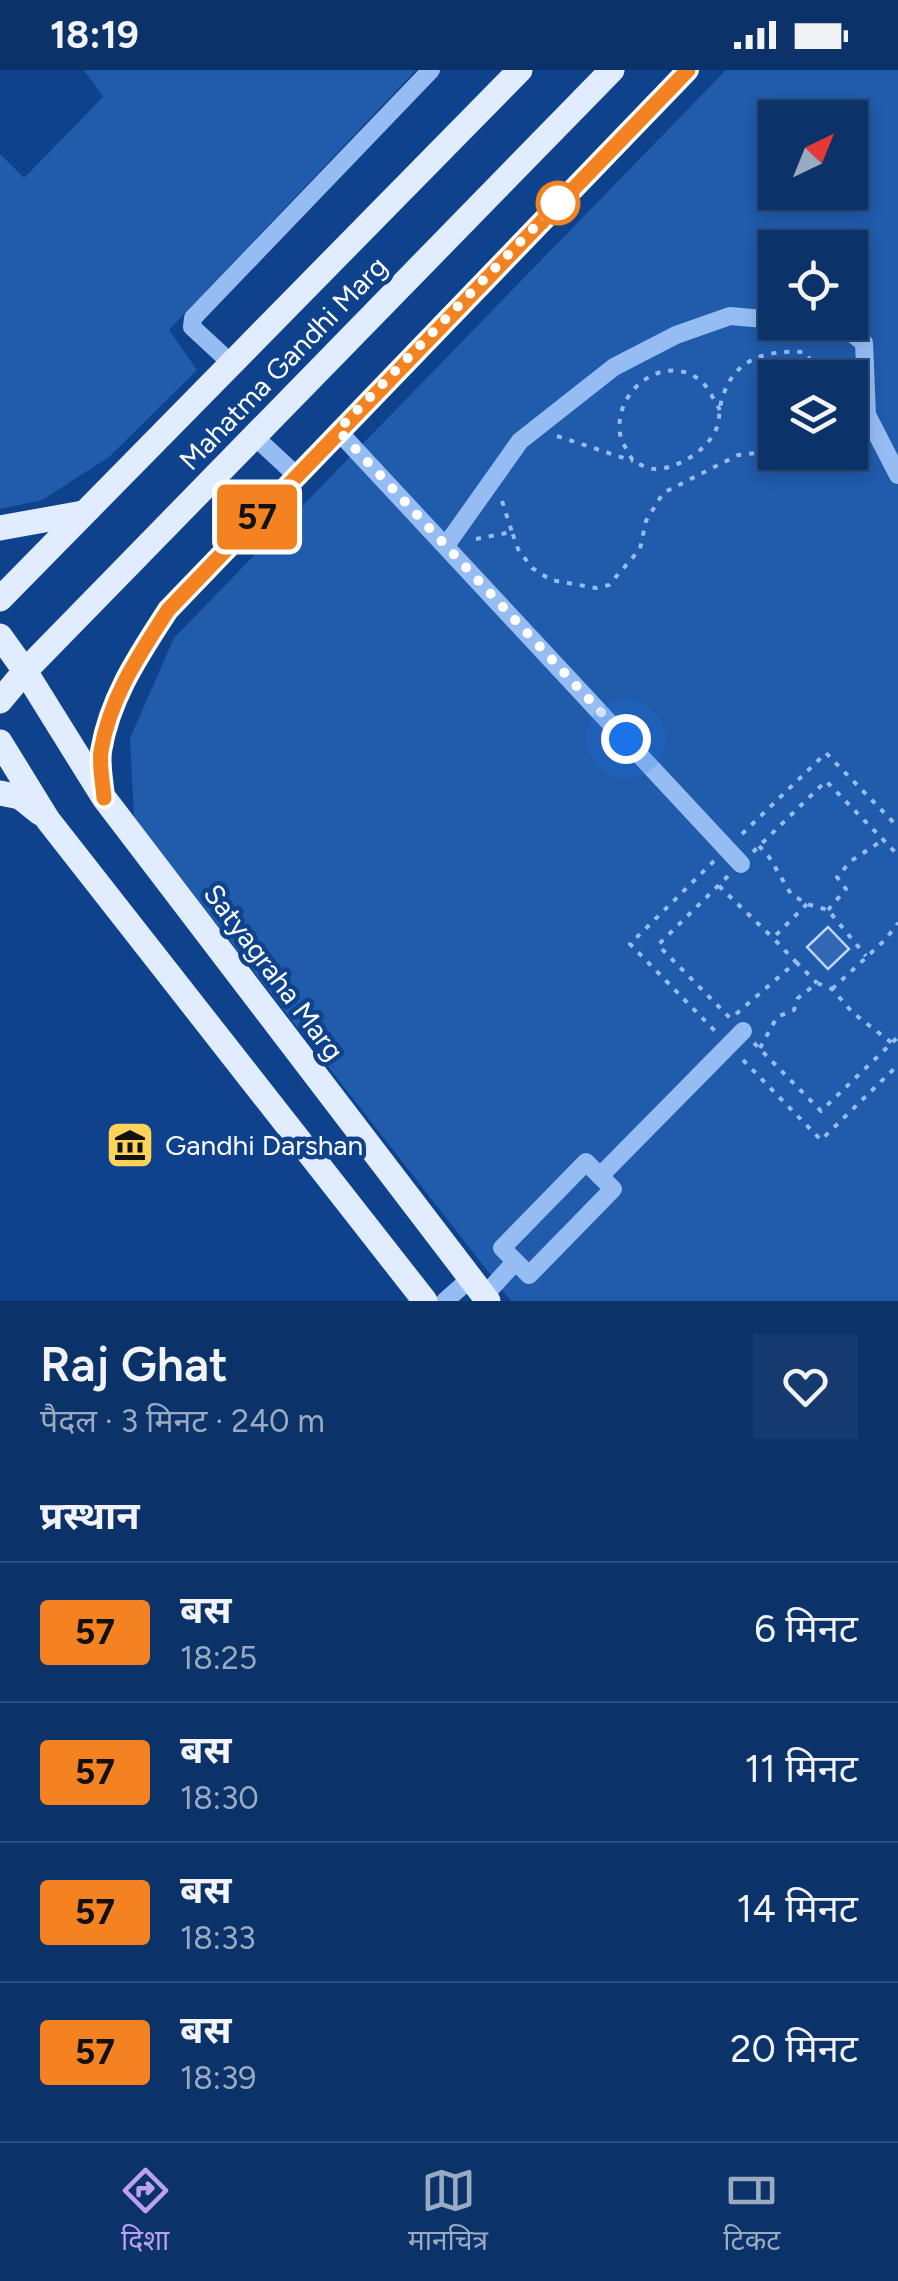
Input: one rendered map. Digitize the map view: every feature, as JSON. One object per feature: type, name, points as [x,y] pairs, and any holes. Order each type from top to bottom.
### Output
[{"type":"main road","name":"Mahatma Gandhi Marg","points":[[0,599],[520,70]]},
{"type":"main road","name":"Mahatma Gandhi Marg","points":[[0,701],[612,70]]},
{"type":"main road","points":[[0,528],[83,513]]},
{"type":"main road","name":"Satyagraha Marg","points":[[0,636],[104,798],[481,1292]]},
{"type":"main road","points":[[0,742],[48,820],[425,1301]]},
{"type":"main road","points":[[0,793],[20,796],[48,820]]},
{"type":"street","points":[[232,364],[196,334],[192,327],[194,318],[431,70]]},
{"type":"street","points":[[104,798],[100,755],[112,707],[130,669],[168,610],[688,70]]},
{"type":"street","points":[[447,544],[533,429],[614,367],[676,334],[730,316],[758,318]]},
{"type":"street","points":[[860,340],[864,343],[868,415],[898,475]]},
{"type":"street","points":[[338,430],[742,864]]},
{"type":"street","points":[[254,436],[296,476]]},
{"type":"street","points":[[703,822],[735,841]]},
{"type":"street","points":[[703,822],[718,858]]},
{"type":"street","points":[[600,1176],[743,1031]]},
{"type":"street","points":[[586,1162],[613,1189],[529,1275],[516,1262],[502,1248],[586,1162]]},
{"type":"street","points":[[445,1301],[481,1292],[516,1262]]},
{"type":"path","points":[[533,429],[654,469],[692,458],[712,438],[734,371],[758,356],[804,352],[811,360]]},
{"type":"path","points":[[632,461],[620,434],[622,408],[632,390],[652,374],[675,368],[698,378],[720,410]]},
{"type":"path","points":[[495,477],[518,549],[532,568],[551,580],[596,588],[609,585],[640,549],[646,521],[664,494],[738,455],[758,453]]},
{"type":"path","points":[[447,544],[512,532]]},
{"type":"path","points":[[735,841],[826,753],[898,827]]},
{"type":"path","points":[[796,962],[731,1019],[658,945],[826,781],[898,856]]},
{"type":"path","points":[[828,910],[846,889],[837,877],[851,861],[883,840]]},
{"type":"path","points":[[759,846],[791,894],[828,910],[866,956]]},
{"type":"path","points":[[719,886],[817,983],[832,988],[853,1012],[892,1043]]},
{"type":"path","points":[[773,938],[807,904]]},
{"type":"path","points":[[832,988],[898,923]]},
{"type":"path","points":[[760,1048],[778,1017],[794,1010],[798,998],[817,983]]},
{"type":"path","points":[[743,1031],[821,1112],[898,1037]]},
{"type":"shaded area","points":[[84,70],[416,70],[169,330],[197,370],[109,457],[42,500],[0,509],[0,154],[24,178],[103,97]]},
{"type":"shaded area","points":[[726,70],[898,70],[898,1301],[511,1301],[134,818],[130,738],[174,638]]},
{"type":"building","points":[[828,927],[849,949],[828,969],[807,947]]},
{"type":"bus line","name":"57","points":[[104,798],[100,755],[112,707],[130,669],[168,610],[688,70]]},
{"type":"place","name":"Gandhi Darshan","points":[[130,1145]]},
{"type":"route","points":[[558,203],[338,430],[626,739]]}]
